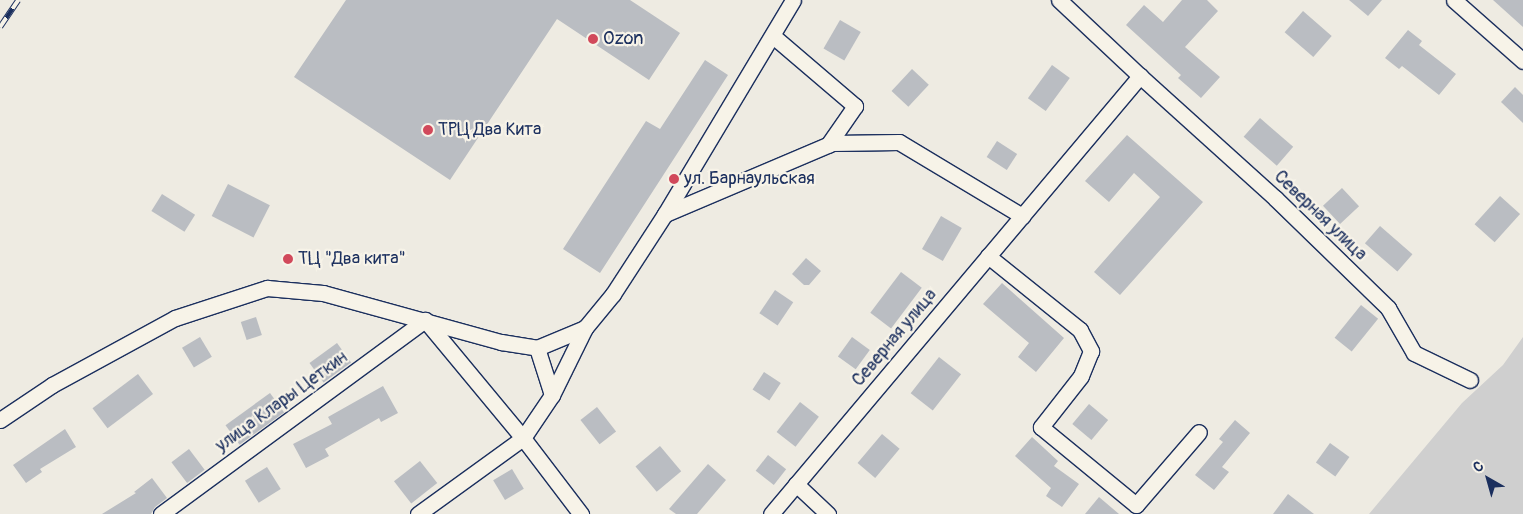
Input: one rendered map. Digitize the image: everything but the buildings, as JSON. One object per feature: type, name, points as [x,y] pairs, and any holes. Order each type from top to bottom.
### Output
[{"type":"street","points":[[418,514],[523,438],[552,395],[585,328],[614,294],[665,214],[794,0]]},
{"type":"street","name":"Северная улица","points":[[1060,0],[1140,76],[1276,198],[1388,308],[1414,353],[1470,380]]},
{"type":"street","points":[[1454,0],[1523,61]]},
{"type":"street","points":[[773,36],[855,106],[828,145]]},
{"type":"street","name":"Северная улица","points":[[771,514],[1140,76]]},
{"type":"street","points":[[665,214],[828,145],[899,142],[1022,216]]},
{"type":"street","points":[[988,256],[1080,330],[1091,352],[1081,376],[1040,427],[1136,505],[1199,432]]},
{"type":"street","points":[[0,420],[52,385],[175,318],[267,288],[323,293],[501,342],[537,348],[585,328]]},
{"type":"street","points":[[425,320],[523,438],[581,514]]},
{"type":"street","name":"улица Клары Цеткин","points":[[161,514],[425,320]]},
{"type":"street","points":[[537,348],[552,395]]},
{"type":"street","points":[[796,484],[828,514]]},
{"type":"shaded area","points":[[1523,337],[1523,514],[1369,514],[1462,403],[1503,365]]},
{"type":"railway","points":[[0,27],[18,0]]},
{"type":"place","name":"Ozon","points":[[593,39]]},
{"type":"place","name":"ТРЦ Два Кита","points":[[428,130]]},
{"type":"place","name":"ул. Барнаульская","points":[[674,179]]},
{"type":"place","name":"ТЦ \"Два кита\"","points":[[288,259]]}]
